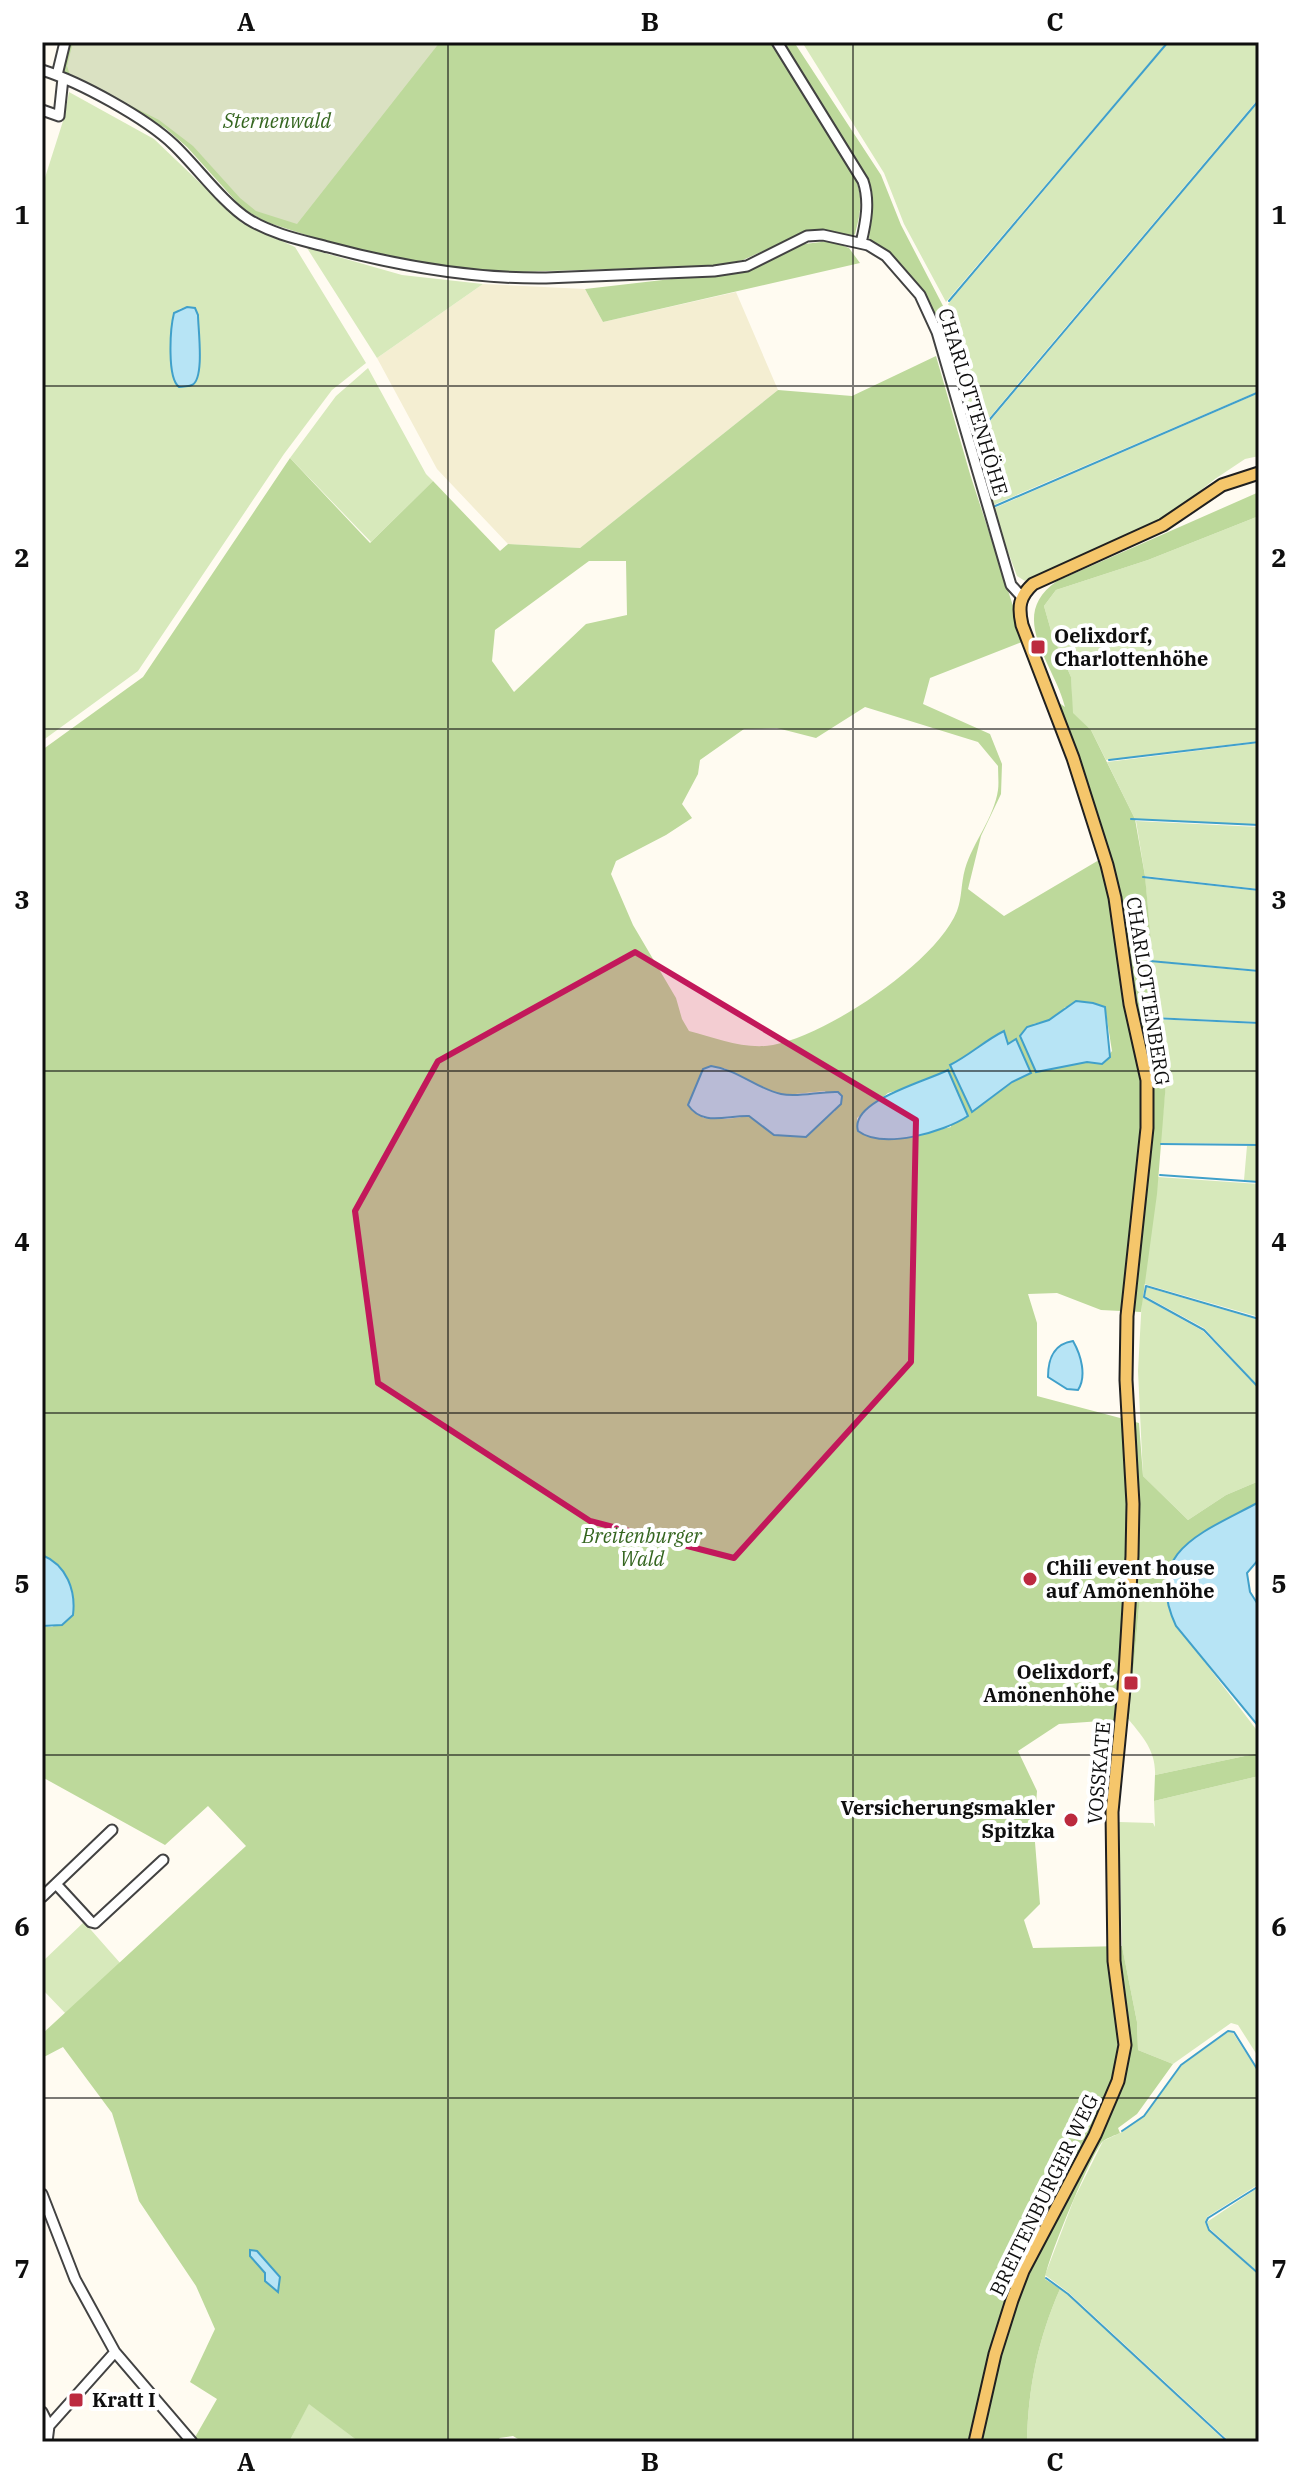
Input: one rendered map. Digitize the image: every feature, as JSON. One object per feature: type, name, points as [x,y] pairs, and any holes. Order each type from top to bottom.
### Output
[{"type":"main road","points":[[1022,597],[1033,584],[1163,525],[1222,485],[1259,473]]},
{"type":"main road","name":"CHARLOTTENBERG","points":[[1022,597],[1019,606],[1022,625],[1051,698],[1107,865],[1115,898],[1130,1004],[1147,1080],[1147,1128],[1127,1316],[1129,1443]]},
{"type":"main road","name":"VOSSKATE","points":[[1124,2057],[1124,2030],[1114,1961],[1112,1812],[1132,1556],[1129,1443]]},
{"type":"main road","name":"BREITENBURGER WEG","points":[[975,2442],[995,2354],[1023,2271],[1095,2135],[1118,2081],[1124,2057]]},
{"type":"street","points":[[42,110],[59,116],[65,42]]},
{"type":"street","points":[[42,70],[155,129],[238,212],[266,229],[374,259],[432,270],[520,278],[714,271],[747,266],[807,236],[823,235],[858,242],[867,208],[863,181],[777,42]]},
{"type":"street","name":"CHARLOTTENHÖHE","points":[[858,242],[874,247],[886,256],[922,299],[937,332],[1011,585],[1022,597]]},
{"type":"street","points":[[42,1897],[112,1830]]},
{"type":"street","points":[[56,1884],[95,1923],[163,1860]]},
{"type":"street","points":[[42,2194],[72,2271],[115,2352],[192,2442]]},
{"type":"street","points":[[49,2426],[115,2352]]},
{"type":"street","points":[[42,2412],[49,2426],[47,2442]]},
{"type":"highlighted area","points":[[635,952],[916,1120],[911,1362],[734,1558],[590,1521],[378,1383],[355,1211],[438,1061]]},
{"type":"shaded area","points":[[483,284],[585,289],[603,322],[736,292],[778,390],[580,548],[508,544],[437,469],[377,358]]},
{"type":"green space","points":[[70,42],[774,42],[853,174],[860,197],[857,226],[853,236],[827,230],[805,232],[743,260],[713,266],[514,272],[431,266],[368,255],[266,222],[242,208],[187,147],[165,128],[62,74]]},
{"type":"green space","name":"Sternenwald","points":[[73,42],[440,42],[297,224],[256,211],[240,198],[193,146],[159,120],[70,75],[67,66]]},
{"type":"green space","points":[[782,42],[794,42],[881,175],[901,225],[954,327],[954,342],[946,351],[934,315],[916,282],[899,262],[869,238],[872,209],[867,179]]},
{"type":"green space","points":[[802,42],[1167,42],[946,302],[904,224],[884,173]]},
{"type":"green space","points":[[1169,42],[1259,42],[1259,98],[973,437],[950,361],[959,347],[961,333],[948,304]]},
{"type":"green space","points":[[69,92],[154,139],[242,223],[295,247],[366,363],[332,390],[284,454],[138,671],[42,741],[42,187]],"holes":[[[194,308],[174,383],[171,338],[179,309]]]},
{"type":"green space","points":[[1259,101],[1259,391],[991,506],[974,440]]},
{"type":"green space","points":[[830,241],[849,248],[860,263],[603,322],[585,289],[749,270],[804,244]]},
{"type":"green space","points":[[307,248],[402,275],[483,284],[377,358]]},
{"type":"green space","name":"Breitenburger Wald","points":[[936,356],[1014,609],[1058,702],[1065,707],[1034,625],[1035,609],[1042,595],[1057,581],[1259,492],[1259,516],[1148,560],[1056,590],[1044,606],[1052,634],[1071,677],[1073,713],[1091,730],[1135,819],[1145,876],[1153,961],[1154,1019],[1166,1082],[1157,1194],[1141,1312],[1101,1310],[1057,1293],[1028,1294],[1037,1323],[1037,1396],[1139,1423],[1143,1476],[1188,1520],[1226,1495],[1259,1481],[1259,1502],[1205,1531],[1167,1570],[1165,1590],[1141,1584],[1129,1719],[1059,1724],[1018,1751],[1037,1791],[1034,1830],[1040,1904],[1024,1920],[1033,1948],[1122,1946],[1137,2022],[1138,2050],[1173,2064],[1137,2114],[1118,2128],[1120,2133],[1103,2141],[1097,2149],[1061,2231],[1045,2279],[1060,2289],[1036,2364],[1029,2402],[1027,2442],[523,2442],[513,2436],[499,2438],[502,2442],[359,2442],[309,2404],[289,2442],[196,2442],[194,2439],[217,2399],[190,2382],[215,2329],[196,2286],[139,2201],[112,2113],[63,2047],[42,2058],[42,2034],[246,1846],[208,1806],[165,1845],[42,1777],[42,1626],[52,1627],[73,1615],[74,1606],[64,1572],[42,1555],[42,750],[143,677],[290,458],[370,543],[433,481],[500,551],[508,544],[580,548],[778,390],[852,396]],"holes":[[[589,561],[626,561],[627,615],[586,624],[514,692],[492,661],[495,630]],[[1022,642],[1057,722],[1099,860],[1004,916],[968,889],[981,836],[1001,794],[1002,764],[990,734],[923,704],[930,678]],[[865,707],[978,742],[998,766],[998,787],[992,810],[965,869],[957,911],[927,952],[877,994],[822,1027],[796,1039],[752,1046],[689,1031],[676,998],[633,925],[611,874],[616,861],[692,818],[682,804],[698,774],[700,760],[744,729],[777,728],[816,738]],[[1065,1007],[1105,1007],[1112,1051],[1102,1064],[1087,1062],[1045,1069],[1033,1024],[1059,1014]],[[1016,1039],[1024,1074],[972,1112],[951,1066],[977,1049],[1008,1044]],[[724,1068],[785,1095],[825,1091],[835,1111],[806,1137],[774,1135],[749,1116],[703,1118],[691,1097],[699,1083]],[[948,1070],[951,1127],[893,1138],[858,1131],[857,1118],[888,1093]]]},
{"type":"green space","points":[[368,368],[426,474],[433,481],[371,542],[290,458],[336,396]]},
{"type":"green space","points":[[1259,393],[1259,456],[1245,459],[1215,479],[1157,525],[1025,581],[1017,576],[992,509]]},
{"type":"green space","points":[[1259,516],[1259,741],[1106,760],[1091,730],[1072,713],[1071,677],[1052,634],[1044,606],[1056,590],[1148,560]]},
{"type":"green space","points":[[1259,743],[1259,825],[1135,819],[1107,762]]},
{"type":"green space","points":[[1136,821],[1259,827],[1259,889],[1145,876]]},
{"type":"green space","points":[[1145,878],[1259,891],[1259,970],[1153,961]]},
{"type":"green space","points":[[1153,962],[1259,972],[1259,1022],[1154,1017]]},
{"type":"green space","points":[[1154,1019],[1259,1024],[1259,1144],[1160,1143],[1166,1082]]},
{"type":"green space","points":[[1247,1146],[1259,1146],[1259,1182],[1244,1180]]},
{"type":"green space","points":[[1158,1177],[1259,1184],[1259,1317],[1144,1284]]},
{"type":"green space","points":[[1146,1287],[1259,1320],[1259,1387],[1204,1328],[1145,1296]]},
{"type":"green space","points":[[1142,1297],[1203,1331],[1259,1389],[1259,1481],[1226,1495],[1188,1520],[1143,1476],[1138,1371]]},
{"type":"green space","points":[[1141,1583],[1165,1590],[1177,1626],[1259,1733],[1259,1753],[1155,1775],[1151,1752],[1129,1720]]},
{"type":"green space","points":[[1259,1753],[1259,1776],[1154,1801],[1155,1775]]},
{"type":"green space","points":[[1259,1776],[1259,2058],[1238,2025],[1231,2023],[1173,2064],[1138,2050],[1137,2022],[1122,1946],[1119,1822],[1153,1823],[1155,1827],[1154,1801]]},
{"type":"green space","points":[[84,1922],[121,1964],[66,2014],[42,1989],[42,1962]]},
{"type":"green space","points":[[1228,2032],[1233,2033],[1259,2073],[1259,2184],[1207,2217],[1205,2222],[1209,2230],[1259,2275],[1259,2442],[1230,2442],[1069,2293],[1045,2275],[1074,2199],[1103,2141],[1144,2116],[1182,2065]]},
{"type":"green space","points":[[1259,2187],[1259,2273],[1210,2229],[1207,2222]]},
{"type":"green space","points":[[1060,2289],[1226,2442],[1027,2442],[1029,2402],[1036,2364]]},
{"type":"green space","points":[[309,2403],[359,2442],[289,2442]]},
{"type":"water","points":[[187,307],[195,308],[198,315],[200,364],[196,381],[179,387],[171,364],[171,330],[174,313]]},
{"type":"water","points":[[1076,1001],[1105,1007],[1110,1057],[1102,1064],[1087,1062],[1036,1072],[1020,1036],[1027,1027],[1049,1020]]},
{"type":"water","points":[[1004,1031],[1008,1044],[1016,1039],[1031,1073],[1012,1082],[972,1112],[950,1065]]},
{"type":"water","points":[[711,1066],[730,1071],[781,1094],[838,1092],[842,1096],[841,1104],[806,1137],[774,1135],[749,1116],[701,1116],[688,1105],[703,1069]]},
{"type":"water","points":[[948,1070],[968,1116],[944,1128],[913,1137],[882,1139],[858,1131],[858,1120],[877,1101]]},
{"type":"water","points":[[1073,1341],[1082,1366],[1078,1390],[1067,1389],[1048,1377],[1053,1353],[1061,1345]]},
{"type":"water","points":[[1259,1502],[1259,1559],[1247,1573],[1250,1592],[1259,1606],[1259,1727],[1176,1626],[1167,1600],[1166,1579],[1172,1562],[1184,1547],[1218,1523]]},
{"type":"water","points":[[42,1555],[58,1565],[71,1588],[73,1615],[62,1625],[42,1626]]},
{"type":"water","points":[[250,2250],[257,2251],[280,2277],[278,2292],[265,2281],[265,2273],[250,2256]]},
{"type":"waterway","points":[[949,301],[1168,42]]},
{"type":"waterway","points":[[985,425],[1259,100]]},
{"type":"waterway","points":[[993,507],[1259,392]]},
{"type":"waterway","points":[[1109,760],[1259,742]]},
{"type":"waterway","points":[[1131,819],[1259,825]]},
{"type":"waterway","points":[[1143,877],[1259,890]]},
{"type":"waterway","points":[[1150,961],[1259,971]]},
{"type":"waterway","points":[[1153,1018],[1259,1023]]},
{"type":"waterway","points":[[1161,1144],[1259,1145]]},
{"type":"waterway","points":[[1160,1175],[1259,1182]]},
{"type":"waterway","points":[[1259,1319],[1146,1286],[1144,1297],[1204,1330],[1259,1388]]},
{"type":"waterway","points":[[1122,2131],[1144,2116],[1181,2065],[1228,2031],[1234,2032],[1259,2072]]},
{"type":"waterway","points":[[1259,2186],[1206,2222],[1209,2230],[1259,2274]]},
{"type":"waterway","points":[[1046,2278],[1068,2294],[1228,2442]]},
{"type":"place","name":"Oelixdorf, Charlottenhöhe","points":[[1038,647]]},
{"type":"place","name":"Chili event house auf Amönenhöhe","points":[[1030,1579]]},
{"type":"place","name":"Oelixdorf, Amönenhöhe","points":[[1131,1683]]},
{"type":"place","name":"Versicherungsmakler Spitzka","points":[[1071,1820]]},
{"type":"place","name":"Kratt I","points":[[76,2400]]}]
